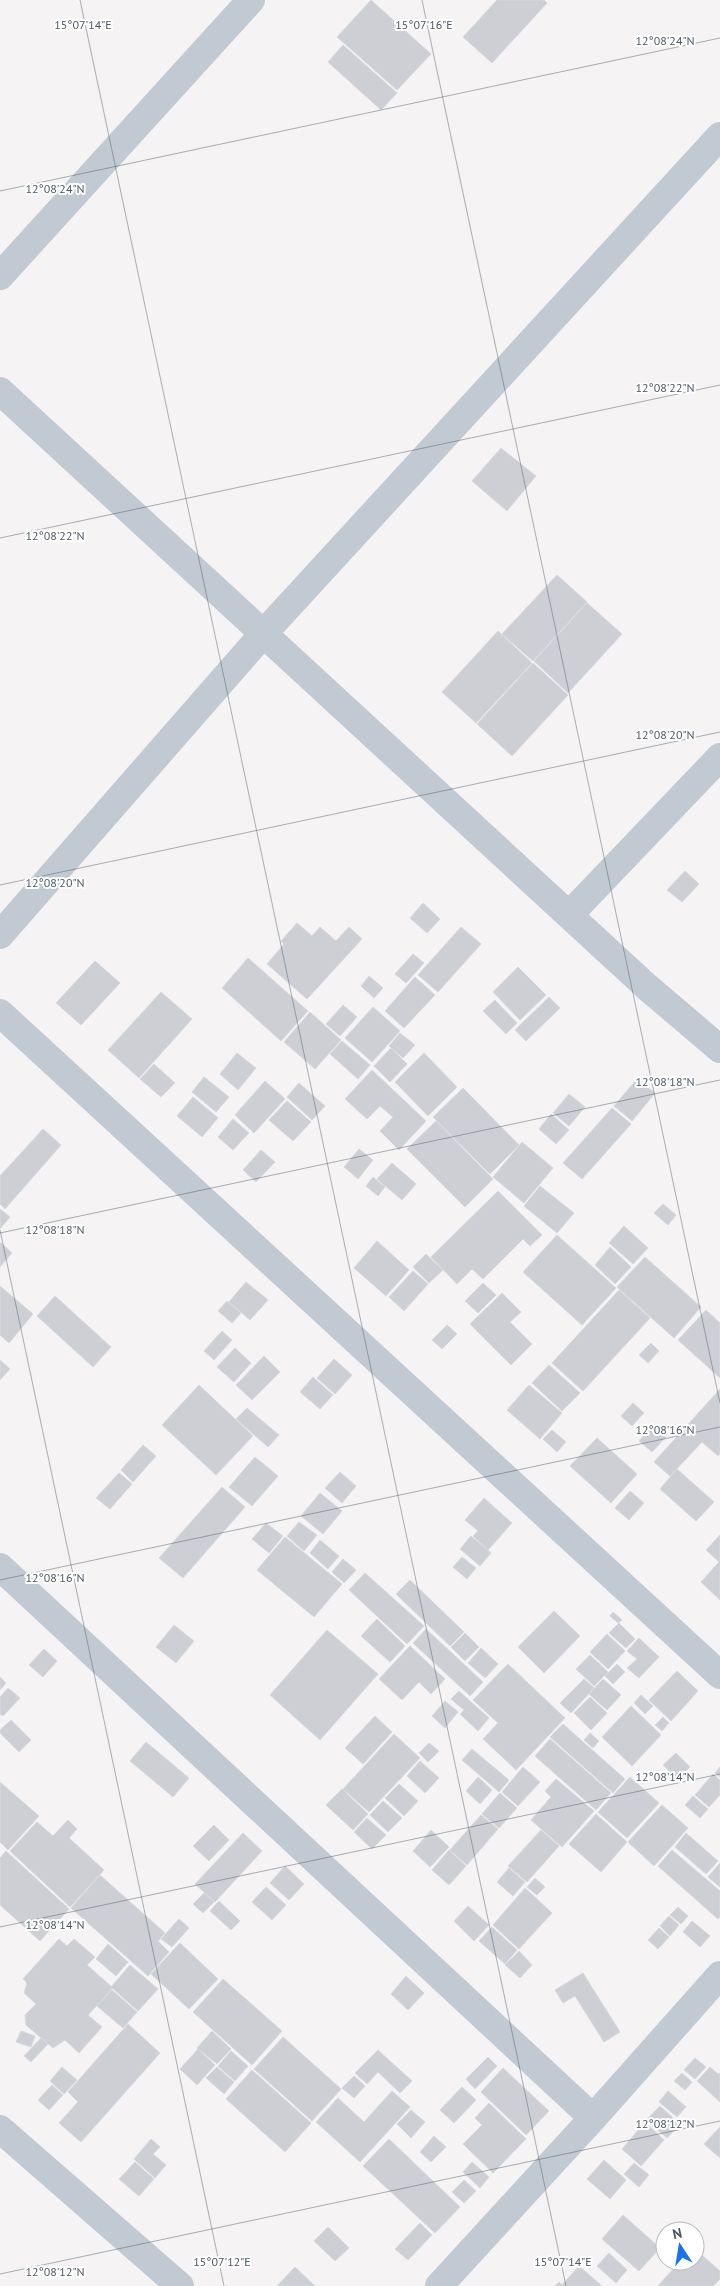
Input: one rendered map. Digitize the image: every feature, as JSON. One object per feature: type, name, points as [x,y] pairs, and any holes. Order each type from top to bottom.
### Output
[{"type":"street","points":[[0,276],[251,0]]},
{"type":"street","points":[[0,935],[263,634],[720,136]]},
{"type":"street","points":[[0,391],[569,915],[720,1049]]},
{"type":"street","points":[[569,915],[720,757]]},
{"type":"street","points":[[0,1013],[720,1675]]},
{"type":"street","points":[[0,1567],[593,2118]]},
{"type":"street","points":[[439,2286],[593,2118],[720,1975]]},
{"type":"street","points":[[0,2129],[180,2286]]},
{"type":"building","points":[[371,0],[431,54],[397,90],[337,37]]},
{"type":"building","points":[[497,0],[544,0],[547,3],[492,63],[463,37]]},
{"type":"building","points":[[343,45],[397,93],[381,110],[328,62]]},
{"type":"building","points":[[501,448],[536,476],[507,511],[472,481]]},
{"type":"building","points":[[557,575],[587,602],[533,661],[502,634]]},
{"type":"building","points":[[587,603],[622,634],[568,693],[534,661]]},
{"type":"building","points":[[498,631],[532,663],[476,723],[442,692]]},
{"type":"building","points":[[533,663],[568,695],[512,756],[477,724]]},
{"type":"building","points":[[685,871],[699,884],[682,902],[667,890]]},
{"type":"building","points":[[423,903],[440,919],[427,933],[410,918]]},
{"type":"building","points":[[297,923],[312,936],[320,927],[336,941],[349,927],[362,939],[307,999],[267,964],[284,944],[281,941]]},
{"type":"building","points":[[461,927],[481,944],[438,992],[418,975]]},
{"type":"building","points":[[413,954],[424,963],[406,983],[395,974]]},
{"type":"building","points":[[248,958],[308,1011],[281,1041],[222,988]]},
{"type":"building","points":[[95,961],[120,983],[81,1025],[56,1003]]},
{"type":"building","points":[[518,967],[546,995],[520,1020],[493,992]]},
{"type":"building","points":[[369,976],[383,988],[374,998],[361,986]]},
{"type":"building","points":[[415,977],[435,995],[404,1028],[385,1011]]},
{"type":"building","points":[[161,992],[192,1019],[139,1078],[108,1050]]},
{"type":"building","points":[[549,997],[560,1008],[526,1041],[515,1030]]},
{"type":"building","points":[[495,1000],[517,1023],[506,1034],[483,1011]]},
{"type":"building","points":[[343,1005],[357,1017],[340,1036],[326,1024]]},
{"type":"building","points":[[373,1007],[400,1031],[372,1062],[345,1038]]},
{"type":"building","points":[[310,1012],[341,1040],[315,1069],[284,1042]]},
{"type":"building","points":[[400,1033],[415,1045],[403,1058],[389,1046]]},
{"type":"building","points":[[342,1041],[370,1065],[358,1079],[330,1054]]},
{"type":"building","points":[[391,1048],[407,1064],[390,1082],[374,1066]]},
{"type":"building","points":[[237,1053],[256,1068],[238,1090],[220,1074]]},
{"type":"building","points":[[424,1053],[457,1087],[428,1116],[395,1082]]},
{"type":"building","points":[[154,1064],[175,1083],[161,1097],[140,1079]]},
{"type":"building","points":[[372,1070],[426,1121],[399,1150],[380,1131],[393,1117],[380,1106],[367,1119],[345,1099]]},
{"type":"building","points":[[204,1077],[229,1097],[216,1112],[192,1092]]},
{"type":"building","points":[[637,1079],[655,1093],[632,1121],[614,1106]]},
{"type":"building","points":[[265,1081],[285,1099],[254,1133],[235,1115]]},
{"type":"building","points":[[299,1083],[325,1106],[312,1120],[287,1097]]},
{"type":"building","points":[[463,1088],[519,1145],[490,1174],[433,1117]]},
{"type":"building","points":[[569,1094],[585,1107],[569,1126],[553,1113]]},
{"type":"building","points":[[193,1097],[218,1118],[202,1137],[177,1116]]},
{"type":"building","points":[[287,1101],[311,1122],[293,1141],[269,1120]]},
{"type":"building","points":[[612,1108],[631,1124],[582,1179],[563,1163]]},
{"type":"building","points":[[551,1114],[569,1130],[556,1144],[539,1129]]},
{"type":"building","points":[[233,1119],[249,1133],[233,1150],[218,1137]]},
{"type":"building","points":[[436,1121],[493,1179],[465,1207],[407,1149]]},
{"type":"building","points":[[43,1129],[61,1145],[5,1209],[0,1204],[0,1176]]},
{"type":"building","points":[[522,1142],[553,1168],[524,1203],[493,1177]]},
{"type":"building","points":[[359,1149],[373,1160],[358,1179],[344,1167]]},
{"type":"building","points":[[261,1150],[275,1162],[256,1182],[243,1170]]},
{"type":"building","points":[[392,1163],[416,1184],[402,1200],[377,1179]]},
{"type":"building","points":[[373,1177],[385,1187],[378,1196],[366,1186]]},
{"type":"building","points":[[540,1186],[574,1213],[557,1233],[524,1206]]},
{"type":"building","points":[[498,1191],[542,1235],[530,1246],[523,1239],[483,1279],[472,1269],[457,1284],[431,1257]]},
{"type":"building","points":[[663,1204],[676,1215],[668,1225],[654,1213]]},
{"type":"building","points":[[0,1209],[10,1217],[0,1229]]},
{"type":"building","points":[[624,1226],[648,1248],[633,1264],[609,1243]]},
{"type":"building","points":[[557,1235],[616,1288],[582,1325],[523,1272]]},
{"type":"building","points":[[377,1241],[409,1270],[386,1296],[354,1268]]},
{"type":"building","points":[[0,1242],[12,1253],[0,1267]]},
{"type":"building","points":[[610,1247],[631,1267],[615,1284],[595,1265]]},
{"type":"building","points":[[426,1254],[443,1270],[429,1283],[413,1267]]},
{"type":"building","points":[[645,1257],[701,1307],[674,1338],[617,1287]]},
{"type":"building","points":[[413,1271],[428,1284],[404,1311],[389,1297]]},
{"type":"building","points":[[246,1282],[268,1300],[250,1320],[229,1302]]},
{"type":"building","points":[[483,1283],[496,1295],[478,1313],[465,1301]]},
{"type":"building","points":[[0,1286],[33,1314],[9,1343],[0,1335]]},
{"type":"building","points":[[619,1290],[650,1318],[583,1391],[552,1363]]},
{"type":"building","points":[[502,1293],[521,1312],[510,1322],[532,1344],[511,1365],[470,1324]]},
{"type":"building","points":[[55,1296],[111,1347],[93,1367],[37,1316]]},
{"type":"building","points":[[227,1301],[241,1313],[232,1323],[218,1311]]},
{"type":"building","points":[[706,1310],[720,1323],[720,1378],[678,1340]]},
{"type":"building","points":[[447,1325],[457,1334],[442,1349],[432,1340]]},
{"type":"building","points":[[222,1331],[232,1340],[214,1360],[204,1351]]},
{"type":"building","points":[[651,1343],[659,1351],[648,1363],[639,1355]]},
{"type":"building","points":[[235,1348],[251,1363],[234,1382],[217,1367]]},
{"type":"building","points":[[264,1356],[280,1372],[252,1400],[236,1385]]},
{"type":"building","points":[[334,1359],[352,1375],[335,1394],[317,1378]]},
{"type":"building","points":[[0,1360],[10,1369],[0,1380]]},
{"type":"building","points":[[549,1365],[580,1393],[562,1411],[532,1383]]},
{"type":"building","points":[[313,1377],[333,1395],[320,1409],[300,1392]]},
{"type":"building","points":[[199,1385],[253,1436],[216,1475],[162,1425]]},
{"type":"building","points":[[529,1385],[562,1413],[540,1439],[507,1410]]},
{"type":"building","points":[[720,1389],[720,1454],[718,1456],[702,1442],[670,1476],[654,1462]]},
{"type":"building","points":[[633,1403],[644,1413],[632,1426],[621,1416]]},
{"type":"building","points":[[247,1408],[279,1435],[268,1447],[236,1419]]},
{"type":"building","points":[[653,1425],[666,1437],[652,1452],[639,1441]]},
{"type":"building","points":[[552,1430],[566,1442],[557,1452],[543,1439]]},
{"type":"building","points":[[597,1438],[637,1474],[611,1503],[570,1466]]},
{"type":"building","points":[[143,1445],[156,1456],[133,1482],[121,1470]]},
{"type":"building","points":[[255,1457],[278,1476],[252,1506],[229,1487]]},
{"type":"building","points":[[677,1469],[714,1502],[696,1521],[660,1489]]},
{"type":"building","points":[[340,1472],[356,1486],[342,1503],[325,1488]]},
{"type":"building","points":[[119,1473],[132,1484],[110,1509],[96,1498]]},
{"type":"building","points":[[222,1487],[245,1507],[183,1578],[159,1558]]},
{"type":"building","points":[[630,1491],[644,1503],[629,1520],[615,1508]]},
{"type":"building","points":[[320,1493],[342,1511],[323,1534],[301,1516]]},
{"type":"building","points":[[484,1498],[512,1523],[488,1550],[473,1536],[478,1531],[465,1520]]},
{"type":"building","points":[[299,1522],[317,1535],[304,1551],[287,1536]]},
{"type":"building","points":[[266,1523],[283,1536],[269,1553],[252,1539]]},
{"type":"building","points":[[720,1535],[720,1600],[701,1582],[719,1562],[706,1550]]},
{"type":"building","points":[[471,1536],[491,1553],[480,1566],[460,1549]]},
{"type":"building","points":[[285,1537],[342,1584],[314,1617],[257,1570]]},
{"type":"building","points":[[320,1540],[339,1556],[328,1569],[310,1553]]},
{"type":"building","points":[[462,1557],[476,1568],[467,1579],[453,1567]]},
{"type":"building","points":[[343,1559],[356,1570],[344,1583],[332,1572]]},
{"type":"building","points":[[365,1573],[424,1626],[407,1644],[349,1590]]},
{"type":"building","points":[[410,1580],[464,1632],[450,1646],[396,1594]]},
{"type":"building","points":[[554,1611],[580,1636],[544,1673],[518,1647]]},
{"type":"building","points":[[613,1612],[622,1620],[618,1623],[610,1616]]},
{"type":"building","points":[[377,1619],[405,1646],[390,1662],[361,1636]]},
{"type":"building","points":[[619,1623],[635,1639],[626,1648],[609,1633]]},
{"type":"building","points":[[174,1625],[194,1641],[176,1663],[156,1647]]},
{"type":"building","points":[[426,1629],[483,1682],[470,1696],[413,1643]]},
{"type":"building","points":[[327,1630],[378,1674],[320,1740],[270,1695]]},
{"type":"building","points":[[465,1633],[479,1647],[465,1661],[451,1647]]},
{"type":"building","points":[[607,1634],[625,1651],[608,1669],[590,1652]]},
{"type":"building","points":[[639,1638],[659,1657],[639,1678],[627,1668],[637,1659],[627,1651]]},
{"type":"building","points":[[410,1646],[445,1679],[431,1694],[419,1682],[402,1700],[379,1679]]},
{"type":"building","points":[[481,1648],[498,1664],[485,1678],[468,1663]]},
{"type":"building","points":[[44,1649],[57,1661],[43,1677],[29,1665]]},
{"type":"building","points":[[590,1655],[608,1672],[594,1686],[576,1669]]},
{"type":"building","points":[[508,1664],[565,1718],[516,1770],[483,1739],[498,1723],[473,1700]]},
{"type":"building","points":[[617,1664],[625,1672],[613,1684],[605,1676]]},
{"type":"building","points":[[677,1671],[698,1691],[671,1721],[649,1700]]},
{"type":"building","points":[[0,1677],[6,1683],[0,1690]]},
{"type":"building","points":[[584,1679],[594,1688],[571,1713],[560,1703]]},
{"type":"building","points":[[603,1679],[621,1695],[607,1710],[589,1694]]},
{"type":"building","points":[[8,1688],[20,1698],[3,1716],[0,1714],[0,1697]]},
{"type":"building","points":[[459,1691],[489,1718],[478,1731],[460,1714],[464,1710],[451,1699]]},
{"type":"building","points":[[641,1695],[653,1706],[645,1714],[634,1703]]},
{"type":"building","points":[[590,1697],[607,1713],[591,1730],[574,1713]]},
{"type":"building","points":[[445,1701],[458,1712],[445,1728],[432,1716]]},
{"type":"building","points":[[631,1706],[661,1735],[632,1766],[602,1737]]},
{"type":"building","points":[[375,1716],[392,1732],[363,1764],[345,1748]]},
{"type":"building","points":[[663,1717],[669,1723],[662,1731],[655,1725]]},
{"type":"building","points":[[11,1720],[31,1740],[19,1752],[0,1733],[0,1730]]},
{"type":"building","points":[[563,1724],[625,1779],[613,1793],[550,1737]]},
{"type":"building","points":[[590,1733],[599,1741],[593,1748],[584,1740]]},
{"type":"building","points":[[394,1734],[420,1758],[369,1812],[343,1789]]},
{"type":"building","points":[[550,1739],[611,1793],[596,1810],[535,1756]]},
{"type":"building","points":[[146,1742],[189,1778],[173,1797],[130,1761]]},
{"type":"building","points":[[429,1743],[439,1751],[428,1762],[419,1753]]},
{"type":"building","points":[[472,1749],[509,1780],[499,1792],[462,1760]]},
{"type":"building","points":[[676,1753],[690,1767],[678,1779],[663,1765]]},
{"type":"building","points":[[420,1761],[439,1778],[425,1793],[407,1776]]},
{"type":"building","points":[[523,1767],[540,1782],[518,1806],[502,1792]]},
{"type":"building","points":[[720,1767],[720,1777],[715,1773]]},
{"type":"building","points":[[713,1774],[720,1780],[720,1795],[709,1807],[695,1795]]},
{"type":"building","points":[[478,1777],[492,1790],[480,1804],[466,1791]]},
{"type":"building","points":[[630,1777],[659,1803],[627,1838],[598,1812]]},
{"type":"building","points":[[556,1779],[594,1811],[562,1847],[531,1820],[551,1797],[545,1791]]},
{"type":"building","points":[[0,1782],[39,1816],[8,1850],[0,1842]]},
{"type":"building","points":[[399,1784],[418,1801],[404,1816],[385,1798]]},
{"type":"building","points":[[342,1789],[368,1814],[353,1830],[326,1805]]},
{"type":"building","points":[[500,1793],[517,1808],[499,1828],[482,1814]]},
{"type":"building","points":[[693,1796],[708,1809],[700,1818],[685,1805]]},
{"type":"building","points":[[383,1801],[402,1818],[388,1832],[370,1815]]},
{"type":"building","points":[[662,1805],[688,1828],[654,1866],[628,1842]]},
{"type":"building","points":[[596,1814],[627,1842],[601,1872],[569,1844]]},
{"type":"building","points":[[481,1815],[498,1829],[467,1865],[450,1850]]},
{"type":"building","points":[[367,1818],[386,1835],[372,1849],[354,1832]]},
{"type":"building","points":[[68,1820],[77,1829],[69,1838],[104,1870],[70,1907],[10,1851],[37,1822],[53,1836]]},
{"type":"building","points":[[214,1825],[229,1840],[209,1861],[193,1846]]},
{"type":"building","points":[[431,1830],[449,1847],[430,1867],[413,1851]]},
{"type":"building","points":[[541,1830],[559,1846],[527,1882],[508,1866]]},
{"type":"building","points":[[243,1833],[262,1851],[215,1902],[195,1884]]},
{"type":"building","points":[[686,1833],[718,1861],[706,1874],[675,1847]]},
{"type":"building","points":[[449,1850],[466,1866],[449,1885],[432,1870]]},
{"type":"building","points":[[672,1850],[720,1891],[720,1917],[718,1919],[658,1866]]},
{"type":"building","points":[[6,1851],[69,1909],[40,1941],[0,1905],[0,1858]]},
{"type":"building","points":[[720,1863],[720,1887],[708,1877]]},
{"type":"building","points":[[285,1866],[304,1884],[289,1900],[270,1883]]},
{"type":"building","points":[[509,1868],[525,1882],[513,1896],[497,1882]]},
{"type":"building","points":[[100,1875],[165,1933],[158,1941],[169,1952],[148,1976],[71,1908]]},
{"type":"building","points":[[535,1878],[545,1887],[537,1895],[527,1887]]},
{"type":"building","points":[[266,1887],[286,1905],[272,1920],[252,1902]]},
{"type":"building","points":[[525,1888],[552,1913],[519,1949],[493,1925]]},
{"type":"building","points":[[204,1893],[214,1902],[203,1913],[193,1904]]},
{"type":"building","points":[[219,1901],[240,1921],[231,1930],[210,1911]]},
{"type":"building","points":[[468,1906],[489,1925],[474,1941],[454,1921]]},
{"type":"building","points":[[678,1907],[688,1916],[681,1924],[670,1915]]},
{"type":"building","points":[[669,1916],[679,1925],[670,1936],[660,1926]]},
{"type":"building","points":[[179,1919],[189,1928],[172,1947],[161,1939]]},
{"type":"building","points":[[692,1921],[710,1936],[700,1947],[683,1932]]},
{"type":"building","points":[[492,1927],[517,1950],[505,1964],[479,1941]]},
{"type":"building","points":[[659,1928],[669,1937],[658,1949],[648,1940]]},
{"type":"building","points":[[59,1939],[67,1946],[74,1939],[95,1957],[87,1965],[113,1988],[88,2015],[102,2027],[79,2053],[65,2040],[53,2048],[26,2025],[25,2015],[36,2004],[24,1993],[27,1983],[23,1979]]},
{"type":"building","points":[[180,1943],[218,1979],[189,2009],[151,1974]]},
{"type":"building","points":[[108,1944],[128,1962],[116,1976],[96,1959]]},
{"type":"building","points":[[519,1951],[532,1965],[520,1978],[505,1965]]},
{"type":"building","points":[[130,1965],[158,1989],[138,2011],[111,1987]]},
{"type":"building","points":[[583,1973],[620,2032],[604,2042],[575,1996],[563,2003],[555,1990]]},
{"type":"building","points":[[406,1976],[424,1993],[408,2010],[391,1994]]},
{"type":"building","points":[[223,1979],[282,2031],[252,2065],[193,2012]]},
{"type":"building","points":[[112,1990],[137,2012],[123,2028],[97,2006]]},
{"type":"building","points":[[128,2024],[160,2053],[81,2142],[59,2123],[78,2102],[68,2092]]},
{"type":"building","points":[[21,2031],[35,2036],[31,2047],[16,2042]]},
{"type":"building","points":[[212,2031],[231,2049],[217,2064],[197,2048]]},
{"type":"building","points":[[283,2037],[341,2089],[312,2121],[254,2069]]},
{"type":"building","points":[[41,2038],[48,2044],[31,2062],[24,2056]]},
{"type":"building","points":[[198,2049],[215,2065],[197,2085],[180,2069]]},
{"type":"building","points":[[378,2050],[412,2081],[400,2093],[378,2072],[367,2084],[355,2073]]},
{"type":"building","points":[[231,2051],[248,2066],[235,2081],[218,2066]]},
{"type":"building","points":[[488,2057],[497,2066],[475,2089],[466,2079]]},
{"type":"building","points":[[695,2058],[706,2067],[695,2079],[684,2070]]},
{"type":"building","points":[[62,2067],[77,2080],[64,2094],[50,2081]]},
{"type":"building","points":[[217,2067],[234,2082],[224,2094],[206,2078]]},
{"type":"building","points":[[710,2067],[718,2074],[720,2073],[720,2102],[697,2081]]},
{"type":"building","points":[[503,2068],[549,2111],[526,2135],[481,2092]]},
{"type":"building","points":[[252,2070],[311,2123],[285,2152],[226,2099]]},
{"type":"building","points":[[682,2073],[692,2082],[685,2090],[674,2081]]},
{"type":"building","points":[[354,2076],[365,2086],[354,2098],[342,2088]]},
{"type":"building","points":[[52,2085],[63,2095],[49,2110],[38,2100]]},
{"type":"building","points":[[462,2087],[476,2100],[454,2123],[440,2110]]},
{"type":"building","points":[[392,2091],[410,2107],[360,2162],[316,2122],[338,2098],[364,2122]]},
{"type":"building","points":[[668,2091],[686,2107],[677,2117],[659,2102]]},
{"type":"building","points":[[489,2103],[526,2139],[493,2173],[463,2144],[482,2125],[475,2118]]},
{"type":"building","points":[[660,2106],[680,2124],[667,2138],[646,2120]]},
{"type":"building","points":[[411,2110],[425,2122],[411,2138],[397,2124]]},
{"type":"building","points":[[645,2122],[664,2140],[641,2166],[622,2149]]},
{"type":"building","points":[[720,2127],[720,2158],[704,2144]]},
{"type":"building","points":[[434,2136],[446,2147],[431,2162],[420,2152]]},
{"type":"building","points":[[151,2139],[160,2147],[153,2154],[166,2165],[155,2178],[134,2159]]},
{"type":"building","points":[[389,2139],[460,2207],[435,2233],[363,2166]]},
{"type":"building","points":[[604,2160],[626,2180],[610,2199],[587,2179]]},
{"type":"building","points":[[135,2162],[154,2179],[139,2196],[119,2179]]},
{"type":"building","points":[[472,2162],[489,2177],[480,2188],[463,2172]]},
{"type":"building","points":[[634,2163],[649,2175],[639,2187],[624,2174]]},
{"type":"building","points":[[464,2180],[476,2191],[464,2203],[452,2192]]},
{"type":"building","points":[[623,2215],[655,2244],[655,2253],[639,2271],[602,2239]]},
{"type":"building","points":[[420,2223],[432,2235],[408,2260],[395,2249]]},
{"type":"building","points":[[328,2227],[349,2248],[335,2261],[314,2241]]},
{"type":"building","points":[[609,2253],[627,2270],[616,2283],[597,2266]]},
{"type":"building","points":[[705,2258],[720,2271],[720,2279],[713,2286],[658,2286],[671,2271],[705,2271]]},
{"type":"building","points":[[579,2266],[602,2286],[555,2286],[559,2282],[562,2285]]},
{"type":"building","points":[[295,2267],[315,2286],[277,2286]]}]
